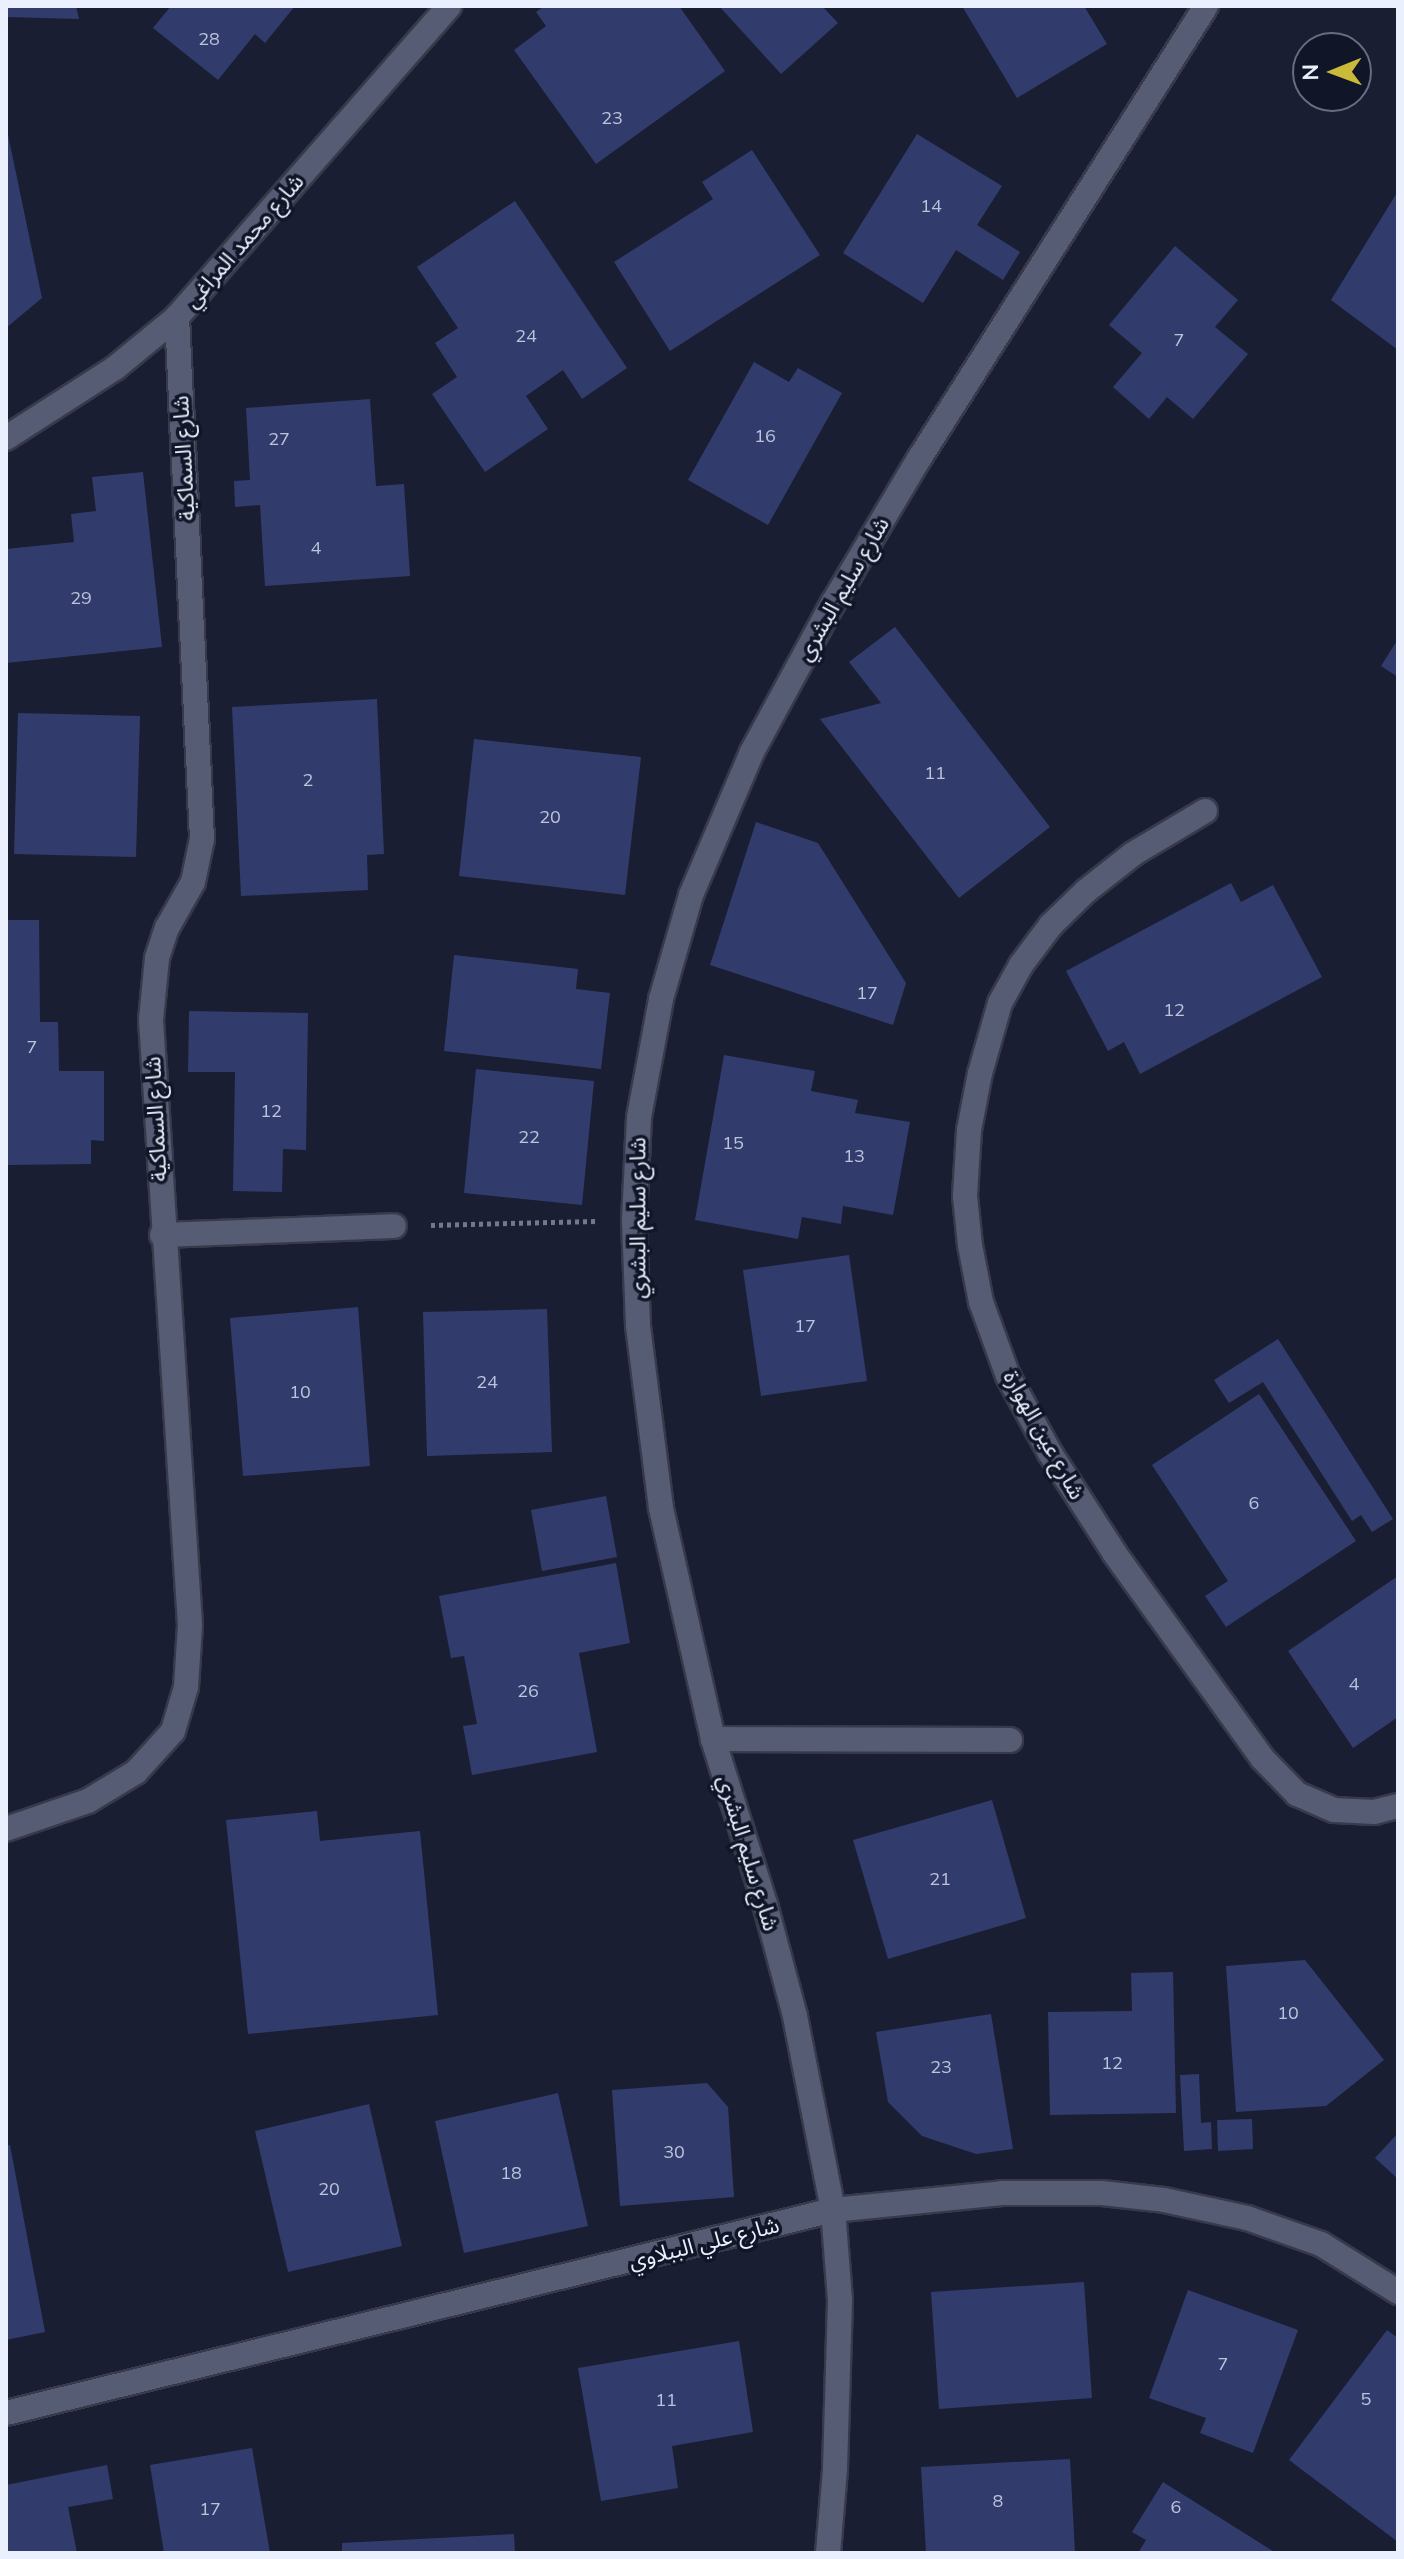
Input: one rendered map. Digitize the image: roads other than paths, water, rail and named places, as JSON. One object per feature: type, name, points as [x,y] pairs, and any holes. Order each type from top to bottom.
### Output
[{"type":"street","name":"شارع محمد المراغي","points":[[6,438],[115,368],[177,317],[449,6]]},
{"type":"street","name":"شارع سليم البشري","points":[[828,2553],[835,2469],[840,2300],[833,2210],[795,2016],[765,1904],[713,1739],[661,1508],[638,1325],[634,1220],[639,1117],[661,999],[691,895],[752,752],[833,603],[919,459],[1206,6]]},
{"type":"street","name":"شارع السماكية","points":[[6,1829],[88,1801],[136,1772],[173,1731],[186,1687],[190,1625],[152,1056],[152,983],[167,928],[193,882],[202,839],[177,317]]},
{"type":"street","name":"شارع عين الهوارة","points":[[1205,811],[1133,854],[1086,891],[1029,955],[1000,1003],[980,1073],[969,1130],[965,1196],[981,1302],[1008,1376],[1050,1453],[1115,1554],[1262,1758],[1297,1794],[1334,1810],[1374,1812],[1398,1806]]},
{"type":"street","points":[[162,1235],[394,1226]]},
{"type":"street","points":[[713,1739],[1010,1740]]},
{"type":"street","name":"شارع علي الببلاوي","points":[[6,2413],[833,2210],[1002,2193],[1102,2193],[1164,2200],[1247,2218],[1321,2244],[1398,2292]]}]
